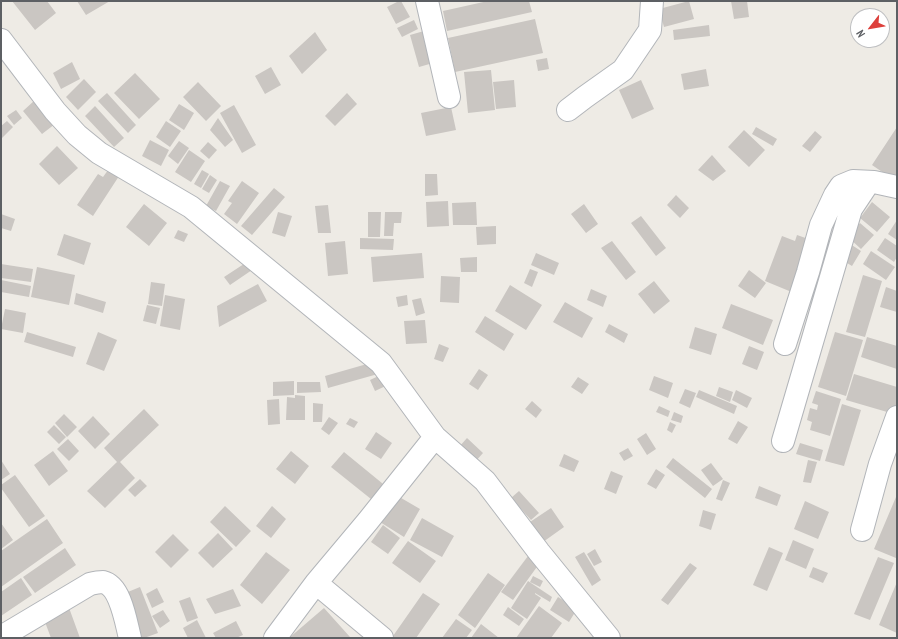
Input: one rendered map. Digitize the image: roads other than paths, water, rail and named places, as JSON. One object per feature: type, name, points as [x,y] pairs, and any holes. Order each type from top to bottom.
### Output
[{"type":"street","points":[[427,1],[449,97]]},
{"type":"street","points":[[568,110],[623,70],[650,30],[652,1]]},
{"type":"street","points":[[1,40],[55,111],[77,135],[99,153],[191,207],[381,364],[435,437],[485,481],[539,552],[609,638]]},
{"type":"street","points":[[785,344],[821,225],[835,194],[841,186],[853,181],[886,184],[897,188]]},
{"type":"street","points":[[783,441],[851,209],[869,182]]},
{"type":"street","points":[[862,530],[880,464],[897,417]]},
{"type":"street","points":[[275,638],[316,583],[435,437]]},
{"type":"street","points":[[1,637],[90,584],[103,582],[112,587],[121,602],[130,638]]},
{"type":"street","points":[[316,583],[382,638]]}]
